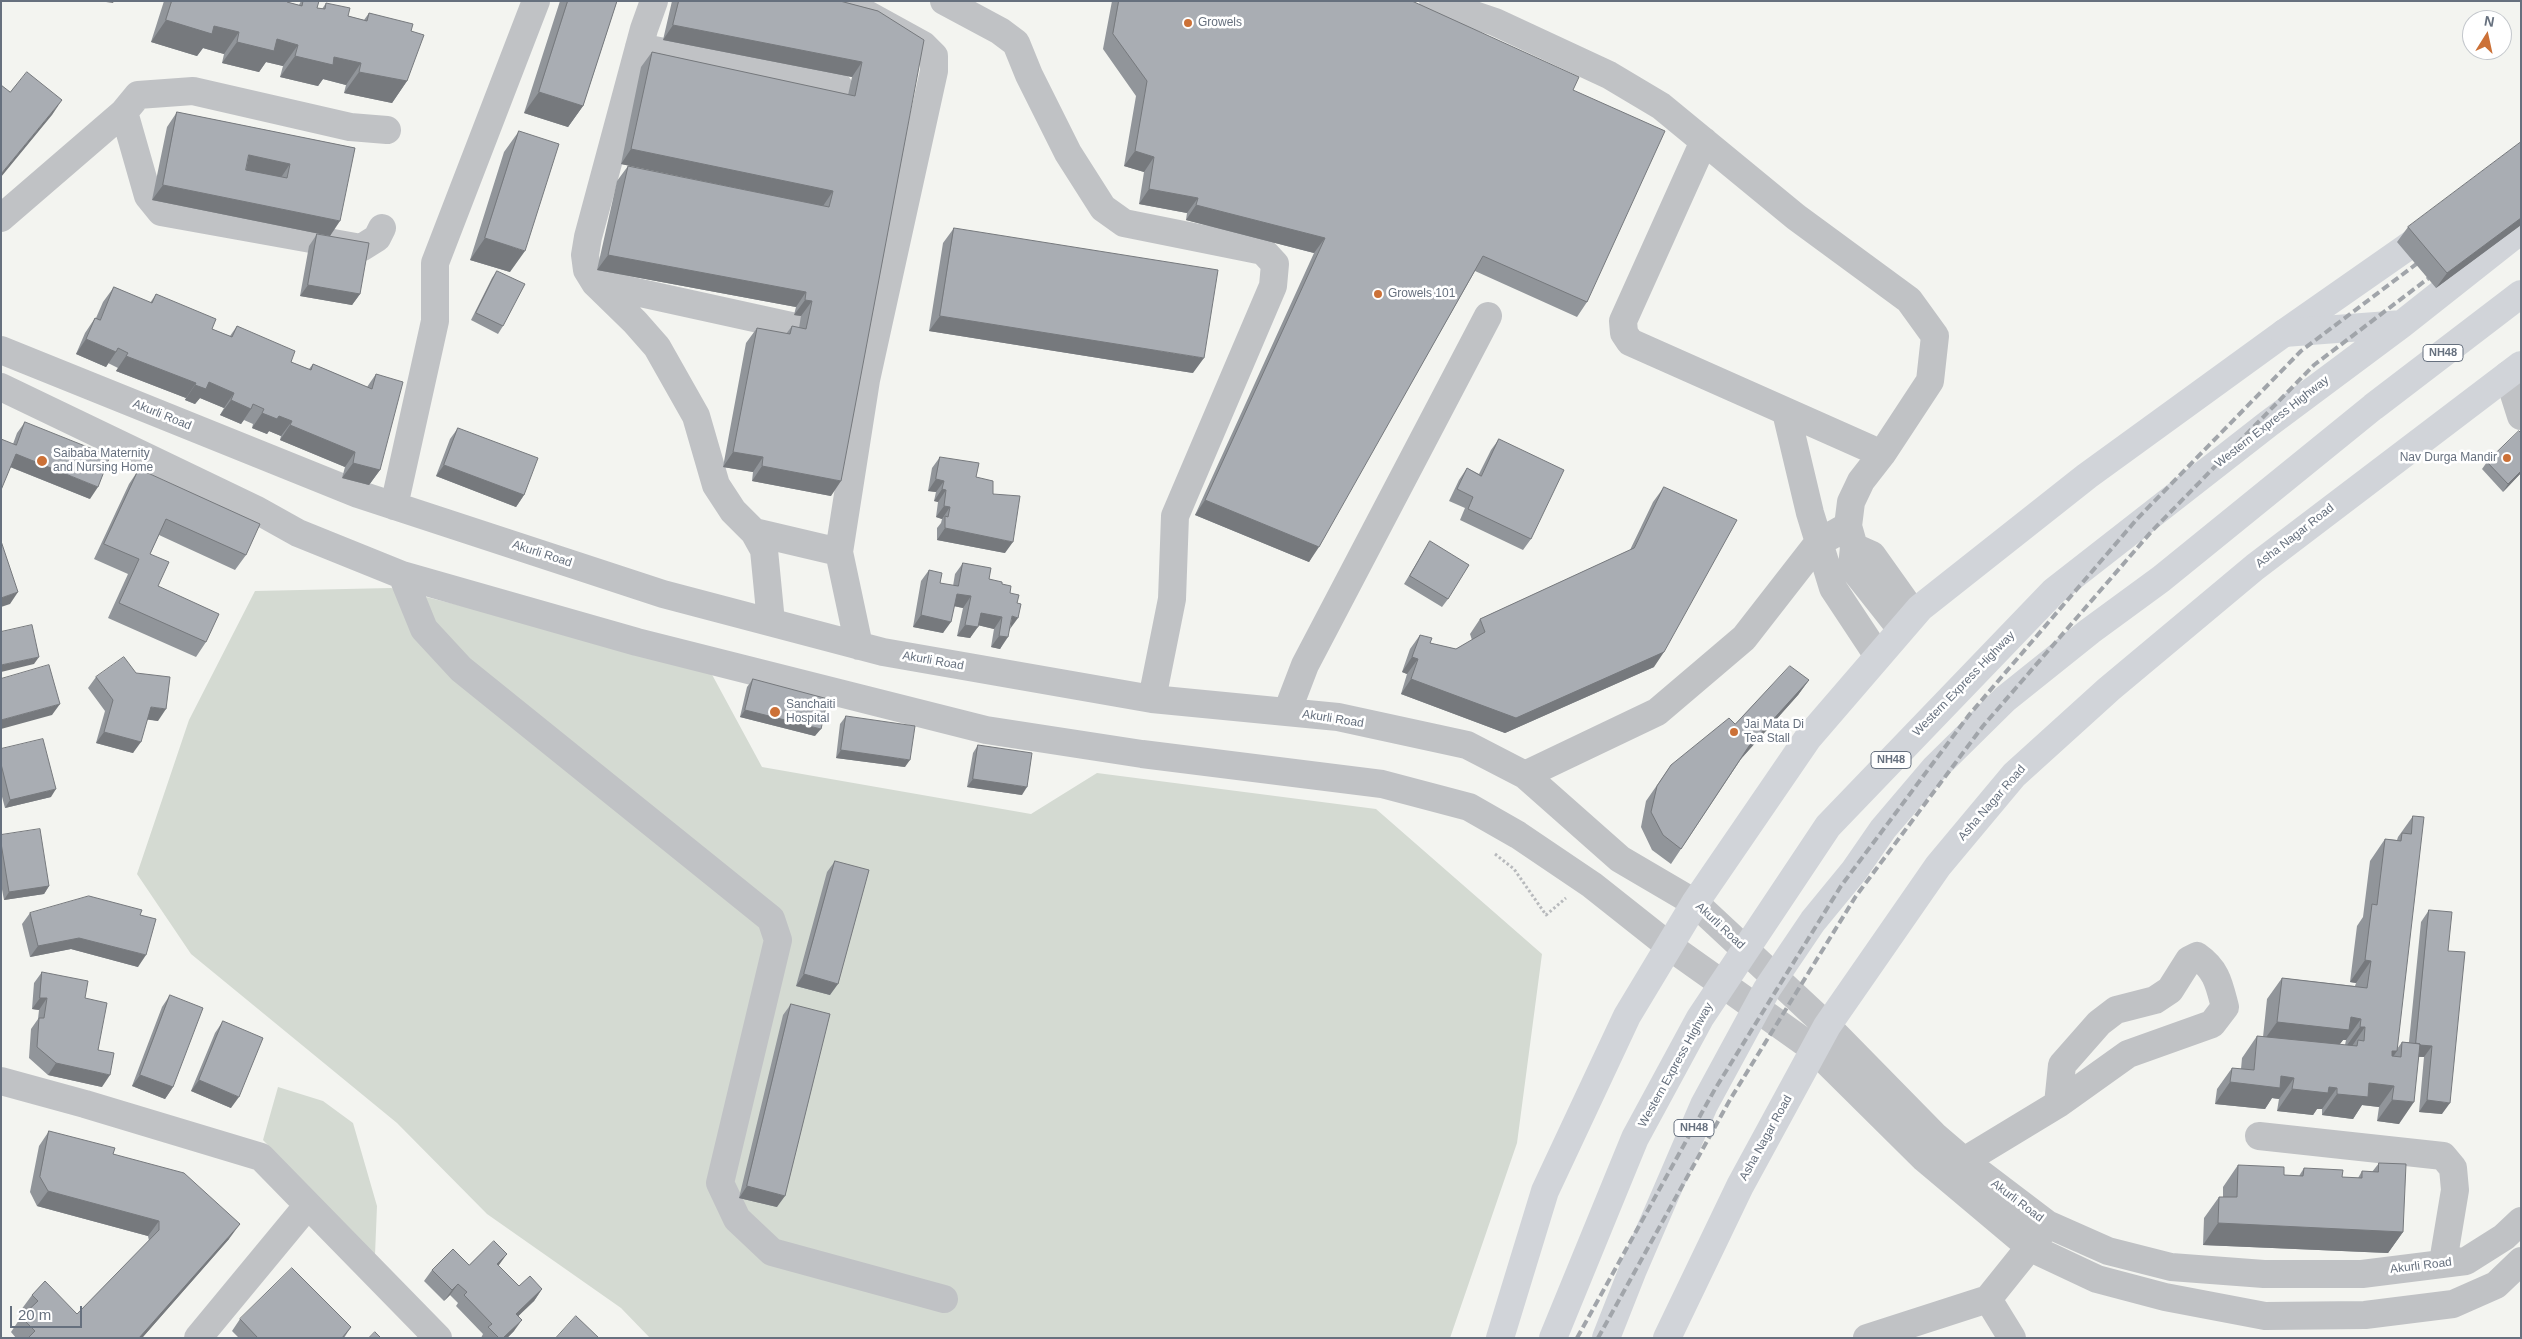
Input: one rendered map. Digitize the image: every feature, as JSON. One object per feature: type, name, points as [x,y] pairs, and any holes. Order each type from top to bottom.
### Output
[{"type":"main road","points":[[1500,1338],[1545,1191],[1627,1016],[1695,903],[1808,738],[1908,621],[2087,476],[2284,333],[2450,217]]},
{"type":"main road","name":"Western Express Highway","points":[[1553,1338],[1578,1273],[1639,1130],[1700,1018],[1828,826],[2054,591],[2268,424],[2402,324],[2521,230]]},
{"type":"main road","name":"NH48","points":[[1606,1338],[1632,1272],[1704,1105],[1767,989],[1813,921],[1854,871],[1883,829],[1934,768],[2005,699],[2090,631],[2161,579],[2373,407],[2518,298]]},
{"type":"main road","points":[[2284,333],[2402,324]]},
{"type":"main road","name":"Asha Nagar Road","points":[[1668,1338],[1740,1186],[1827,1026],[1938,866],[2014,775],[2109,689],[2255,567],[2514,370]]},
{"type":"street","points":[[394,506],[435,322],[435,263],[536,1]]},
{"type":"street","points":[[654,1],[639,48],[618,167],[588,237],[585,255],[587,270],[595,283],[635,322],[657,347],[696,416],[716,485],[733,511],[754,532],[764,550],[771,622]]},
{"type":"street","points":[[843,1],[923,45],[934,56],[934,71],[866,380],[839,552],[859,646]]},
{"type":"street","points":[[944,1],[1000,30],[1016,43],[1029,75],[1068,153],[1103,208],[1124,223],[1263,251],[1275,264],[1273,286],[1175,516],[1172,599],[1152,699]]},
{"type":"street","points":[[1433,1],[1495,22],[1609,74],[1661,106],[1796,217],[1909,300],[1935,336],[1930,380],[1882,454],[1860,481],[1851,502],[1852,567],[1908,621]]},
{"type":"street","points":[[639,48],[839,87]]},
{"type":"street","points":[[1,218],[124,112],[138,95],[192,90],[350,126],[387,130]]},
{"type":"street","points":[[124,112],[148,196],[161,212],[361,248],[377,238],[382,228]]},
{"type":"street","points":[[1704,141],[1623,321],[1624,333],[1630,342],[1882,454]]},
{"type":"street","points":[[595,283],[790,326]]},
{"type":"street","points":[[1287,712],[1305,664],[1488,316]]},
{"type":"street","name":"Akurli Road","points":[[1,350],[358,494],[663,594],[859,646],[954,665],[1152,699],[1338,717],[1467,745],[1525,775],[1620,859],[1695,903],[1827,1026],[1936,1137],[1964,1161],[2047,1224],[2108,1251],[2171,1268],[2264,1274],[2362,1274],[2443,1262],[2466,1261],[2504,1237],[2521,1221]]},
{"type":"street","points":[[2514,370],[2521,416]]},
{"type":"street","points":[[1,387],[61,414],[255,509],[298,533],[402,575],[637,642],[986,730],[1142,754],[1382,784],[1469,807],[1518,835],[1592,885],[1669,946],[1814,1050],[1924,1158],[2031,1248],[2097,1279],[2165,1297],[2265,1316],[2365,1315],[2453,1304],[2496,1285],[2521,1261]]},
{"type":"street","points":[[1786,412],[1818,543],[1833,588],[1878,656]]},
{"type":"street","points":[[754,532],[839,552]]},
{"type":"street","points":[[1525,775],[1657,712],[1744,638],[1818,543],[1851,536]]},
{"type":"street","points":[[402,575],[424,629],[461,669],[771,919],[778,940],[720,1182],[738,1219],[772,1252],[944,1299]]},
{"type":"street","points":[[1964,1161],[2058,1104],[2128,1054],[2212,1024],[2225,1007],[2210,966],[2198,956],[2189,960],[2170,990],[2155,1000],[2116,1010],[2099,1023],[2062,1066],[2058,1104]]},
{"type":"street","points":[[1,1081],[261,1157],[438,1338]]},
{"type":"street","points":[[2258,1136],[2443,1156],[2453,1168],[2455,1190],[2443,1262]]},
{"type":"street","points":[[198,1338],[308,1205]]},
{"type":"street","points":[[1867,1338],[1988,1299],[2031,1248],[2047,1224]]},
{"type":"street","points":[[1988,1299],[2012,1338]]},
{"type":"path","points":[[1493,852],[1514,868],[1546,915]]},
{"type":"shaded area","points":[[391,588],[709,669],[762,767],[1031,814],[1097,773],[1376,809],[1542,954],[1517,1143],[1450,1338],[650,1338],[621,1308],[487,1214],[397,1123],[191,954],[137,874],[189,720],[255,591]]},
{"type":"shaded area","points":[[278,1087],[323,1101],[353,1123],[377,1206],[375,1255],[263,1140]]},
{"type":"building","points":[[172,1],[287,1],[302,6],[303,1],[319,1],[317,8],[325,9],[326,3],[350,8],[348,16],[367,21],[369,13],[413,24],[411,31],[424,35],[407,81],[359,72],[361,63],[334,57],[333,65],[295,56],[298,45],[277,39],[274,51],[237,42],[239,32],[214,26],[212,34],[166,20]]},
{"type":"building","points":[[568,1],[617,1],[583,106],[539,92]]},
{"type":"building","points":[[679,1],[840,1],[878,11],[924,40],[841,481],[762,466],[763,457],[733,452],[757,328],[790,334],[792,326],[806,329],[812,301],[805,300],[806,292],[608,255],[628,166],[829,207],[833,191],[631,149],[652,52],[855,96],[862,62],[673,25]]},
{"type":"building","name":"Growels 101","points":[[1119,1],[1412,1],[1579,77],[1573,90],[1665,131],[1587,302],[1483,256],[1319,547],[1205,500],[1325,238],[1196,205],[1198,198],[1149,189],[1154,157],[1135,151],[1147,81],[1113,34]]},
{"type":"building","points":[[27,72],[62,100],[1,174],[1,85],[10,92]]},
{"type":"building","points":[[177,112],[355,148],[340,221],[163,185]],"holes":[[[249,155],[290,164],[287,178],[246,170]]]},
{"type":"building","points":[[519,131],[559,144],[525,251],[485,238]]},
{"type":"building","points":[[2521,142],[2521,218],[2447,273],[2408,227]]},
{"type":"building","points":[[954,228],[1218,270],[1204,358],[940,316]]},
{"type":"building","points":[[317,234],[369,243],[360,294],[308,285]]},
{"type":"building","points":[[497,271],[525,284],[503,326],[476,313]]},
{"type":"building","points":[[114,287],[152,303],[156,294],[216,319],[212,329],[232,337],[237,326],[295,351],[291,362],[311,370],[313,364],[372,389],[376,374],[403,382],[380,470],[353,463],[355,452],[290,425],[292,421],[279,416],[277,419],[262,413],[264,409],[253,404],[251,409],[231,400],[234,393],[209,382],[206,389],[195,385],[196,383],[126,356],[128,353],[118,348],[116,352],[86,339],[95,318],[100,320]]},
{"type":"building","points":[[25,422],[110,456],[98,487],[16,454],[1,490],[1,439],[16,445]]},
{"type":"building","points":[[458,428],[538,458],[524,495],[444,465]]},
{"type":"building","name":"Nav Durga Mandir","points":[[2519,431],[2521,433],[2521,471],[2508,484],[2487,462]]},
{"type":"building","points":[[1499,439],[1564,470],[1531,539],[1468,509],[1473,497],[1457,489],[1467,468],[1481,476]]},
{"type":"building","points":[[940,457],[979,463],[976,477],[993,481],[993,494],[1020,496],[1013,542],[945,528],[945,516],[948,517],[950,507],[944,506],[946,490],[942,489],[944,481],[936,479]]},
{"type":"building","points":[[139,469],[260,524],[246,555],[166,519],[150,554],[169,562],[158,586],[219,614],[206,642],[119,603],[139,559],[104,544]]},
{"type":"building","points":[[1664,487],[1737,520],[1664,652],[1516,718],[1411,679],[1418,659],[1412,657],[1420,635],[1432,638],[1430,643],[1456,649],[1485,632],[1480,619],[1634,548]]},
{"type":"building","points":[[1,541],[18,592],[1,598]]},
{"type":"building","points":[[1430,541],[1469,565],[1448,599],[1410,576]]},
{"type":"building","points":[[963,563],[991,568],[989,579],[1011,586],[1010,593],[1019,595],[1017,603],[1021,604],[1018,618],[1012,616],[1008,637],[999,636],[1002,617],[981,613],[978,627],[965,625],[971,596],[957,594],[951,622],[921,615],[929,570],[942,573],[940,583],[958,586]]},
{"type":"building","points":[[32,625],[39,657],[1,665],[1,632]]},
{"type":"building","points":[[124,657],[136,673],[170,677],[166,709],[151,707],[141,742],[104,732],[113,700],[96,677]]},
{"type":"building","points":[[49,665],[60,704],[1,720],[1,679]]},
{"type":"building","points":[[1790,666],[1809,680],[1749,746],[1681,849],[1663,835],[1651,812],[1657,786],[1671,765],[1729,718],[1735,724]]},
{"type":"building","points":[[753,679],[828,699],[821,729],[745,710]]},
{"type":"building","points":[[846,716],[915,726],[910,760],[841,750]]},
{"type":"building","points":[[43,739],[56,789],[10,800],[1,764],[1,749]]},
{"type":"building","points":[[978,745],[1032,753],[1027,787],[973,779]]},
{"type":"building","points":[[2413,816],[2424,817],[2397,1051],[2392,1051],[2392,1056],[2401,1057],[2402,1042],[2420,1044],[2414,1102],[2392,1100],[2394,1086],[2369,1083],[2368,1097],[2337,1094],[2337,1088],[2329,1087],[2328,1093],[2292,1089],[2294,1078],[2281,1076],[2280,1088],[2230,1082],[2232,1068],[2254,1070],[2257,1036],[2357,1046],[2358,1040],[2364,1041],[2365,1027],[2360,1027],[2361,1019],[2351,1017],[2349,1030],[2277,1022],[2282,978],[2367,988],[2371,961],[2365,960],[2372,904],[2377,905],[2385,839],[2401,841],[2402,833],[2411,834]]},
{"type":"building","points":[[40,829],[49,886],[9,892],[1,835]]},
{"type":"building","points":[[835,861],[869,870],[838,984],[804,974]]},
{"type":"building","points":[[89,896],[142,910],[140,915],[156,919],[146,955],[79,938],[38,946],[30,913]]},
{"type":"building","points":[[2429,910],[2452,912],[2448,951],[2465,952],[2450,1103],[2427,1100],[2432,1046],[2416,1043]]},
{"type":"building","points":[[42,972],[88,981],[85,998],[107,1003],[98,1050],[114,1053],[110,1075],[56,1063],[37,1047],[39,1018],[44,1018],[47,998],[40,998]]},
{"type":"building","points":[[170,995],[203,1008],[173,1087],[140,1075]]},
{"type":"building","points":[[791,1004],[830,1014],[785,1196],[747,1186]]},
{"type":"building","points":[[223,1021],[263,1038],[239,1097],[199,1080]]},
{"type":"building","points":[[49,1131],[115,1148],[113,1154],[184,1173],[240,1224],[139,1338],[28,1338],[35,1331],[21,1317],[38,1301],[32,1295],[45,1281],[77,1314],[159,1230],[159,1221],[48,1191],[40,1177]]},
{"type":"building","points":[[2379,1163],[2406,1164],[2403,1232],[2218,1223],[2219,1197],[2237,1197],[2238,1165],[2284,1167],[2284,1175],[2303,1176],[2304,1168],[2343,1170],[2342,1177],[2362,1178],[2362,1171],[2378,1172]]},
{"type":"building","points":[[494,1241],[507,1254],[497,1264],[519,1286],[530,1276],[542,1289],[516,1314],[522,1320],[503,1338],[499,1338],[488,1327],[492,1324],[464,1295],[467,1292],[458,1284],[452,1290],[432,1270],[453,1249],[469,1265]]},
{"type":"building","points":[[292,1268],[351,1327],[342,1338],[258,1338],[240,1319]]},
{"type":"building","points":[[576,1316],[599,1338],[556,1338]]},
{"type":"building","points":[[375,1332],[381,1338],[369,1338]]},
{"type":"railway","points":[[1577,1338],[1715,1089],[1841,886],[1969,715],[2137,519],[2301,351],[2427,256]]},
{"type":"railway","points":[[1598,1338],[1731,1098],[1856,896],[1983,726],[2151,532],[2314,365],[2438,271]]},
{"type":"place","name":"Growels","points":[[1188,23]]},
{"type":"place","name":"Growels 101","points":[[1378,294]]},
{"type":"place","name":"Nav Durga Mandir","points":[[2507,458]]},
{"type":"place","name":"Saibaba Maternity and Nursing Home","points":[[42,461]]},
{"type":"place","name":"Sanchaiti Hospital","points":[[775,712]]},
{"type":"place","name":"Jai Mata Di Tea Stall","points":[[1734,732]]}]
